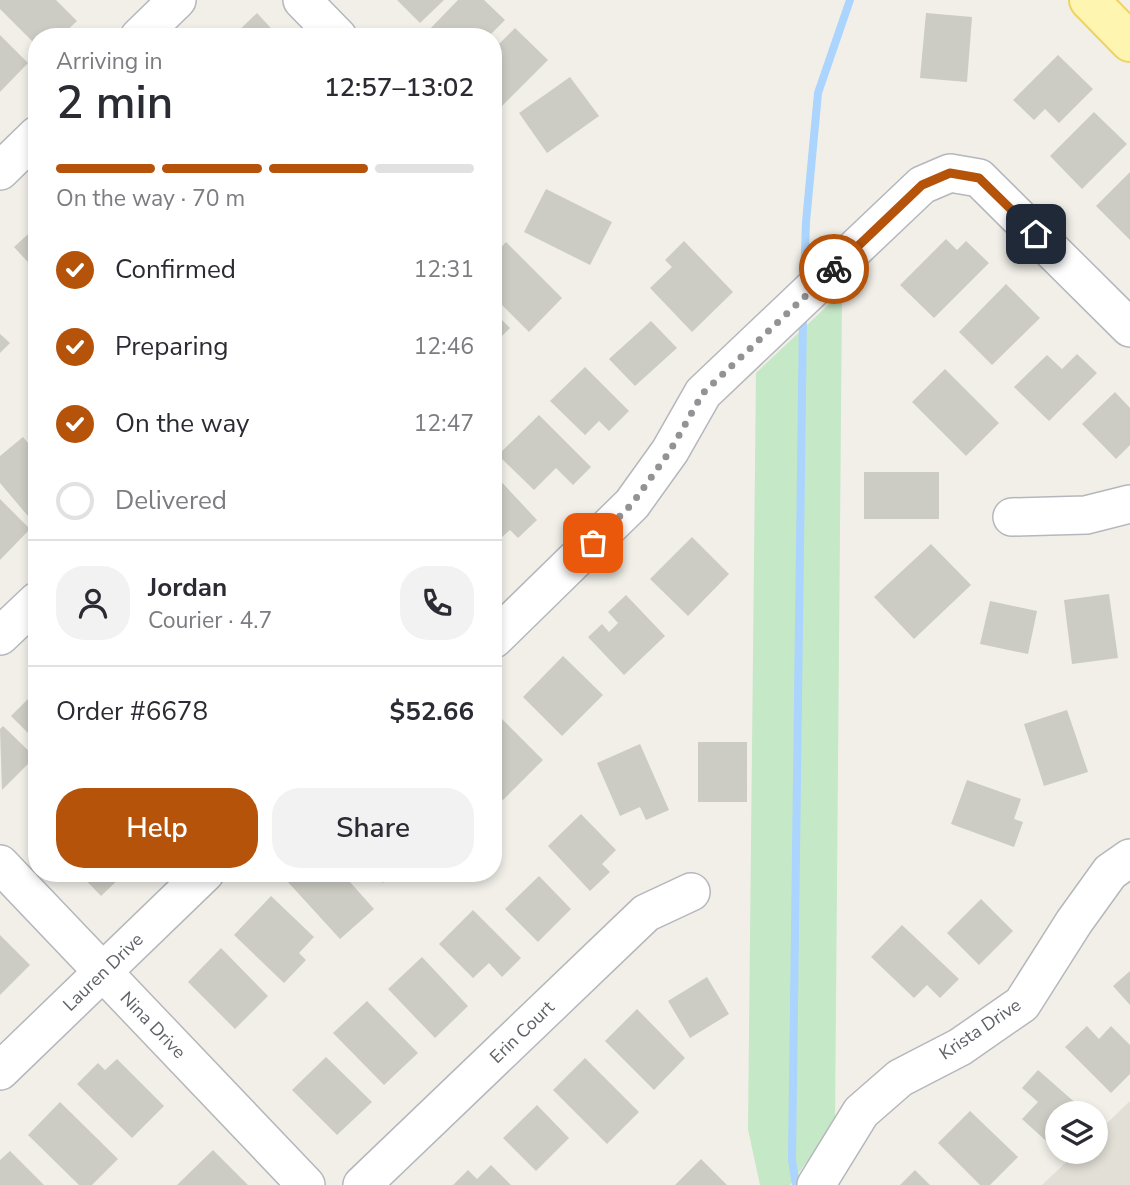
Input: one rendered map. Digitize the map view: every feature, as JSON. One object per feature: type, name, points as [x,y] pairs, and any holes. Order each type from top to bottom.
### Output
[{"type":"main road","points":[[1089,0],[1130,42]]},
{"type":"street","points":[[148,28],[177,0]]},
{"type":"street","points":[[302,0],[329,28]]},
{"type":"street","points":[[0,171],[28,144]]},
{"type":"street","points":[[502,631],[632,504],[670,451],[703,393],[922,185],[950,173],[979,178],[1130,328]]},
{"type":"street","points":[[1012,517],[1086,515],[1130,503]]},
{"type":"street","points":[[0,636],[28,610]]},
{"type":"street","name":"Krista Drive","points":[[816,1185],[861,1112],[900,1078],[960,1047],[1022,1004],[1074,922],[1110,872],[1130,858]]},
{"type":"street","name":"Nina Drive","points":[[0,864],[306,1185]]},
{"type":"street","name":"Lauren Drive","points":[[0,1071],[196,882]]},
{"type":"street","name":"Erin Court","points":[[362,1185],[646,913],[691,892]]},
{"type":"shaded area","points":[[1130,1101],[1130,1185],[1042,1185],[1064,1164],[1108,1164],[1108,1122]]},
{"type":"green space","points":[[842,292],[835,1122],[790,1185],[760,1185],[748,1129],[756,373]]},
{"type":"building","points":[[0,0],[56,0],[77,21],[70,28],[28,28],[28,37],[0,9]]},
{"type":"building","points":[[397,0],[444,0],[420,23]]},
{"type":"building","points":[[458,0],[484,0],[505,20],[497,28],[431,28]]},
{"type":"building","points":[[257,13],[271,28],[241,28]]},
{"type":"building","points":[[926,13],[972,17],[967,82],[920,78]]},
{"type":"building","points":[[515,28],[548,60],[502,106],[502,41]]},
{"type":"building","points":[[0,35],[28,63],[0,92]]},
{"type":"building","points":[[1058,55],[1093,89],[1059,123],[1045,109],[1034,120],[1013,100]]},
{"type":"building","points":[[570,77],[599,116],[547,153],[519,113]]},
{"type":"building","points":[[1094,112],[1127,144],[1082,189],[1050,156]]},
{"type":"building","points":[[1130,172],[1130,240],[1096,206]]},
{"type":"building","points":[[546,189],[612,222],[590,265],[524,232]]},
{"type":"building","points":[[28,234],[28,262],[14,247]]},
{"type":"building","points":[[946,239],[957,250],[966,241],[989,263],[934,318],[900,285]]},
{"type":"building","points":[[684,241],[733,292],[692,332],[650,288],[672,267],[665,260]]},
{"type":"building","points":[[506,242],[562,298],[529,332],[502,305],[502,246]]},
{"type":"building","points":[[1006,284],[1040,318],[992,365],[959,332]]},
{"type":"building","points":[[502,320],[510,328],[502,336]]},
{"type":"building","points":[[651,321],[677,348],[635,386],[609,359]]},
{"type":"building","points":[[0,334],[10,343],[0,353]]},
{"type":"building","points":[[1077,354],[1097,373],[1049,421],[1014,387],[1047,355],[1062,369]]},
{"type":"building","points":[[585,367],[629,411],[609,431],[599,421],[585,435],[550,401]]},
{"type":"building","points":[[945,369],[999,423],[966,456],[912,402]]},
{"type":"building","points":[[1115,392],[1130,408],[1130,445],[1116,459],[1082,424]]},
{"type":"building","points":[[539,415],[591,467],[573,485],[556,468],[534,490],[502,459],[502,451]]},
{"type":"building","points":[[23,437],[28,443],[28,516],[0,483],[0,456]]},
{"type":"building","points":[[864,472],[939,472],[939,519],[864,519]]},
{"type":"building","points":[[502,483],[537,520],[518,538],[510,530],[502,537]]},
{"type":"building","points":[[0,499],[28,527],[28,531],[0,560]]},
{"type":"building","points":[[692,537],[729,574],[688,616],[650,579]]},
{"type":"building","points":[[931,544],[971,585],[914,639],[874,597]]},
{"type":"building","points":[[1109,594],[1118,658],[1072,664],[1064,600]]},
{"type":"building","points":[[626,595],[665,636],[624,675],[588,637],[602,624],[609,632],[618,623],[608,612]]},
{"type":"building","points":[[990,601],[1037,611],[1028,654],[980,644]]},
{"type":"building","points":[[563,656],[603,695],[562,736],[523,697]]},
{"type":"building","points":[[28,699],[28,733],[11,716]]},
{"type":"building","points":[[1067,710],[1088,772],[1044,786],[1024,724]]},
{"type":"building","points":[[502,719],[543,760],[502,799]]},
{"type":"building","points":[[3,726],[28,750],[28,764],[2,790],[0,729]]},
{"type":"building","points":[[698,742],[747,742],[747,802],[698,802]]},
{"type":"building","points":[[640,744],[669,810],[646,820],[640,807],[620,816],[597,763]]},
{"type":"building","points":[[967,780],[1021,799],[1014,819],[1023,822],[1014,847],[951,824]]},
{"type":"building","points":[[581,814],[616,850],[602,864],[610,872],[590,891],[548,846]]},
{"type":"building","points":[[539,876],[571,909],[538,942],[505,909]]},
{"type":"building","points":[[88,882],[116,882],[101,896]]},
{"type":"building","points":[[288,882],[350,882],[374,909],[340,939]]},
{"type":"building","points":[[271,896],[314,937],[299,953],[306,960],[284,983],[234,935]]},
{"type":"building","points":[[981,899],[1013,931],[979,965],[947,933]]},
{"type":"building","points":[[473,910],[521,958],[502,977],[489,963],[473,978],[439,944]]},
{"type":"building","points":[[902,925],[959,979],[940,998],[927,985],[914,998],[871,957]]},
{"type":"building","points":[[0,935],[30,965],[0,995]]},
{"type":"building","points":[[221,948],[268,996],[235,1029],[188,982]]},
{"type":"building","points":[[422,957],[468,1006],[435,1038],[388,989]]},
{"type":"building","points":[[1130,971],[1130,1005],[1113,986]]},
{"type":"building","points":[[707,977],[729,1014],[690,1038],[668,1001]]},
{"type":"building","points":[[367,1001],[418,1053],[384,1085],[333,1033]]},
{"type":"building","points":[[637,1009],[685,1058],[654,1090],[605,1041]]},
{"type":"building","points":[[1087,1026],[1099,1039],[1111,1026],[1130,1045],[1130,1074],[1111,1093],[1065,1047]]},
{"type":"building","points":[[326,1057],[372,1102],[337,1135],[292,1090]]},
{"type":"building","points":[[585,1058],[639,1112],[607,1144],[553,1090]]},
{"type":"building","points":[[117,1059],[164,1106],[132,1138],[77,1084],[98,1063],[105,1070]]},
{"type":"building","points":[[1038,1070],[1073,1101],[1045,1101],[1045,1140],[1022,1119],[1038,1102],[1022,1088]]},
{"type":"building","points":[[60,1102],[118,1159],[92,1185],[79,1185],[28,1135]]},
{"type":"building","points":[[537,1105],[569,1138],[536,1171],[503,1138]]},
{"type":"building","points":[[970,1111],[1018,1157],[990,1185],[980,1185],[938,1143]]},
{"type":"building","points":[[213,1150],[248,1185],[177,1185]]},
{"type":"building","points":[[10,1151],[44,1185],[0,1185],[0,1160]]},
{"type":"building","points":[[701,1159],[727,1185],[675,1185]]},
{"type":"building","points":[[491,1165],[511,1185],[453,1185],[468,1170],[477,1179]]},
{"type":"building","points":[[915,1170],[930,1185],[900,1185]]},
{"type":"waterway","points":[[804,282],[806,222],[818,93],[850,0]]},
{"type":"waterway","points":[[796,1185],[792,1160],[803,316]]},
{"type":"way so far","points":[[593,543],[632,504],[670,451],[703,393],[834,269]]},
{"type":"route","points":[[834,269],[922,185],[950,173],[979,178],[1036,234]]}]
